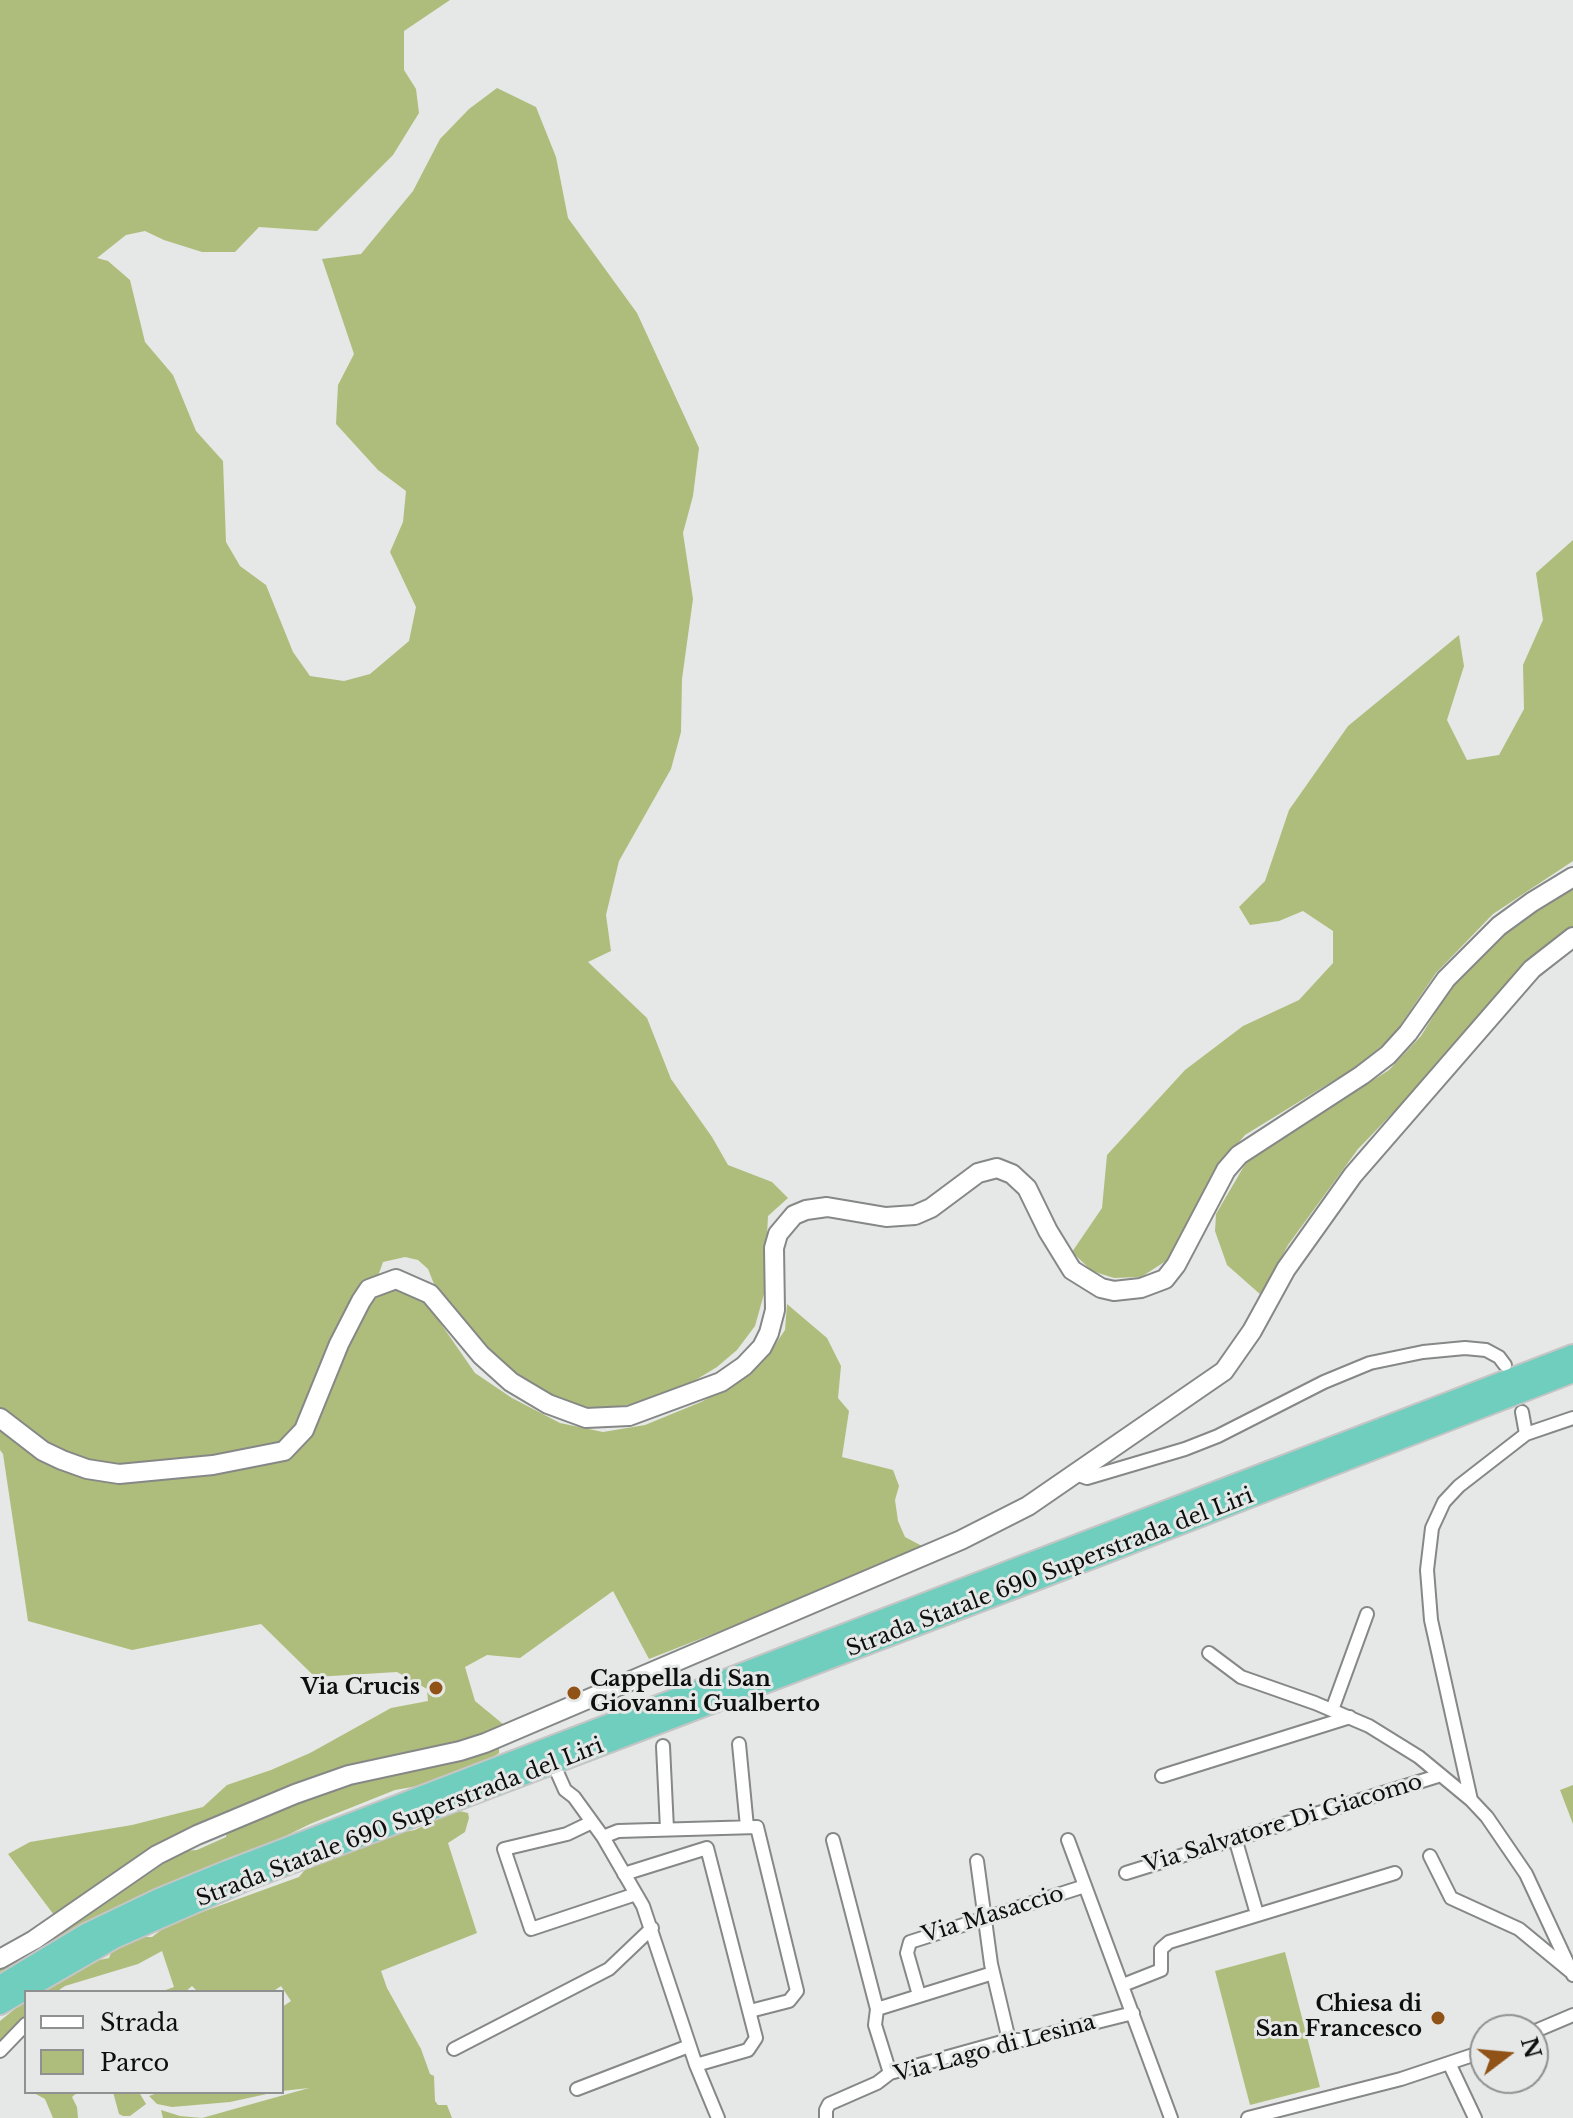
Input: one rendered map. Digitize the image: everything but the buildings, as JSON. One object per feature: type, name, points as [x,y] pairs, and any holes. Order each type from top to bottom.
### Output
[{"type":"highway","name":"Strada Statale 690 Superstrada del Liri","points":[[0,1986],[86,1934],[227,1871],[1573,1355]]},
{"type":"highway","name":"Strada Statale 690 Superstrada del Liri","points":[[24,1990],[114,1938],[246,1880],[1573,1372]]},
{"type":"highway","name":"Strada Statale 690 Superstrada del Liri","points":[[0,2004],[24,1990]]},
{"type":"main road","points":[[0,1418],[43,1451],[62,1460],[87,1469],[119,1474],[213,1465],[284,1451],[296,1441],[314,1411],[339,1344],[361,1301],[369,1289],[396,1279],[430,1294],[481,1355],[511,1382],[548,1404],[586,1418],[629,1416],[721,1382],[744,1366],[762,1347],[775,1310],[774,1248],[783,1225],[794,1215],[827,1207],[886,1217],[915,1215],[931,1208],[978,1173],[997,1168],[1012,1174],[1027,1188],[1072,1270],[1101,1288],[1114,1291],[1141,1288],[1165,1279],[1176,1265],[1226,1170],[1239,1155],[1388,1055],[1408,1033],[1446,979],[1499,926],[1573,877]]},
{"type":"main road","points":[[0,1959],[43,1934],[157,1855],[197,1835],[349,1775],[460,1751],[519,1729],[961,1540],[1028,1506],[1224,1371],[1286,1269],[1353,1175],[1532,969],[1573,937]]},
{"type":"street","points":[[1076,1474],[1087,1478],[1185,1449],[1370,1363],[1423,1352],[1465,1348],[1486,1350],[1499,1357],[1505,1365]]},
{"type":"street","points":[[1522,1412],[1526,1434]]},
{"type":"street","points":[[1471,1800],[1431,1620],[1429,1545],[1438,1512],[1451,1493],[1526,1434],[1573,1418]]},
{"type":"street","points":[[1332,1710],[1367,1614]]},
{"type":"street","points":[[1209,1653],[1241,1677],[1350,1717],[1402,1746],[1471,1800],[1487,1817],[1526,1874],[1572,1974]]},
{"type":"street","points":[[1162,1776],[1350,1717]]},
{"type":"street","points":[[739,1744],[747,1827]]},
{"type":"street","points":[[663,1746],[667,1829]]},
{"type":"street","points":[[557,1772],[565,1790],[574,1797],[603,1837],[652,1928],[689,2046],[718,2118]]},
{"type":"street","name":"Via Salvatore Di Giacomo","points":[[1126,1873],[1441,1775]]},
{"type":"street","points":[[592,1822],[567,1834],[504,1849],[531,1929],[636,1894]]},
{"type":"street","points":[[603,1837],[618,1831],[757,1827],[797,1991],[792,2000],[750,2011]]},
{"type":"street","points":[[1235,1838],[1257,1914]]},
{"type":"street","points":[[833,1840],[877,2009],[875,2025],[890,2073]]},
{"type":"street","points":[[1068,1840],[1171,2118]]},
{"type":"street","points":[[624,1874],[707,1848],[756,2038],[751,2048],[696,2065]]},
{"type":"street","points":[[1430,1856],[1444,1890],[1454,1901],[1524,1931],[1572,1974]]},
{"type":"street","points":[[977,1861],[993,1973],[1009,2040]]},
{"type":"street","points":[[1123,1985],[1161,1970],[1161,1949],[1166,1943],[1395,1873]]},
{"type":"street","name":"Via Masaccio","points":[[919,1995],[907,1953],[908,1944],[914,1939],[1085,1886]]},
{"type":"street","points":[[454,2049],[609,1969],[652,1928]]},
{"type":"street","points":[[877,2009],[993,1973]]},
{"type":"street","name":"Via Lago di Lesina","points":[[826,2118],[829,2104],[881,2081],[890,2073],[1009,2040],[1021,2041],[1133,2013]]},
{"type":"street","points":[[1549,2025],[1573,2015]]},
{"type":"street","points":[[0,2051],[24,2026]]},
{"type":"street","points":[[577,2089],[689,2046]]},
{"type":"street","points":[[1248,2118],[1285,2114],[1469,2056]]},
{"type":"street","points":[[1449,2063],[1475,2118]]},
{"type":"green space","points":[[0,0],[450,0],[404,31],[404,70],[416,89],[419,113],[393,155],[317,231],[259,227],[235,252],[202,252],[145,231],[126,235],[97,258],[108,261],[130,280],[145,342],[173,375],[196,431],[223,461],[226,542],[240,566],[266,585],[293,652],[310,676],[344,681],[370,674],[409,641],[416,607],[390,552],[403,522],[406,491],[378,470],[336,424],[338,385],[354,354],[322,259],[361,254],[413,191],[440,139],[469,109],[497,88],[536,107],[556,157],[568,218],[637,313],[699,448],[693,496],[683,533],[693,599],[682,679],[681,732],[671,769],[619,861],[606,915],[611,951],[588,962],[647,1018],[671,1079],[728,1165],[772,1182],[788,1198],[768,1216],[764,1294],[755,1326],[737,1350],[717,1367],[676,1392],[642,1403],[597,1409],[558,1402],[523,1380],[478,1342],[436,1289],[428,1269],[418,1260],[405,1257],[383,1262],[378,1276],[380,1289],[396,1285],[423,1298],[475,1373],[512,1398],[560,1423],[603,1432],[645,1425],[701,1402],[740,1381],[768,1355],[785,1330],[787,1304],[827,1338],[841,1366],[838,1398],[849,1411],[842,1457],[893,1470],[899,1486],[895,1500],[898,1521],[905,1537],[922,1546],[769,1612],[649,1659],[613,1591],[520,1658],[487,1655],[465,1667],[475,1701],[509,1729],[413,1755],[360,1763],[180,1835],[111,1874],[54,1915],[8,1854],[30,1842],[132,1825],[203,1807],[227,1785],[310,1753],[391,1708],[428,1701],[427,1689],[397,1672],[315,1677],[261,1624],[132,1650],[28,1621],[0,1450]]},
{"type":"green space","points":[[1573,540],[1573,861],[1493,914],[1436,973],[1393,1036],[1362,1063],[1245,1135],[1219,1165],[1169,1259],[1141,1277],[1114,1278],[1092,1271],[1072,1252],[1102,1208],[1107,1155],[1185,1070],[1243,1026],[1299,1000],[1333,963],[1333,931],[1303,911],[1279,921],[1250,925],[1239,907],[1265,881],[1289,810],[1348,726],[1459,635],[1464,666],[1447,720],[1467,760],[1499,755],[1524,709],[1523,665],[1543,620],[1536,573]]},
{"type":"green space","points":[[1573,888],[1573,928],[1522,969],[1435,1069],[1358,1149],[1288,1245],[1261,1295],[1227,1265],[1215,1231],[1216,1214],[1247,1161],[1389,1070],[1421,1036],[1453,984],[1510,929]]},
{"type":"green space","points":[[499,1747],[499,1753],[487,1761],[418,1786],[395,1790],[310,1824],[0,1977],[0,1969],[51,1941],[182,1851],[197,1850],[226,1837],[227,1832],[320,1791]]},
{"type":"green space","points":[[1573,1785],[1573,1824],[1560,1790]]},
{"type":"green space","points":[[455,1810],[468,1813],[465,1832],[448,1843],[477,1933],[381,1971],[387,1988],[421,2049],[430,2074],[434,2076],[435,2101],[438,2105],[447,2105],[452,2118],[202,2118],[309,2088],[284,2091],[284,2006],[291,2001],[281,1986],[275,1990],[196,1990],[192,1986],[187,1990],[166,1990],[174,1987],[162,1951],[138,1964],[59,1990],[42,1990],[95,1961],[109,1958],[113,1948],[138,1937],[152,1937],[169,1924],[299,1877],[309,1865],[394,1834],[415,1830]]},
{"type":"green space","points":[[1285,1952],[1320,2087],[1250,2105],[1215,1971]]},
{"type":"green space","points":[[24,2002],[24,2024],[0,2045],[0,2021]]},
{"type":"green space","points":[[36,2094],[76,2094],[72,2097],[78,2118],[53,2118],[45,2099]]},
{"type":"green space","points":[[114,2094],[140,2094],[146,2104],[130,2116],[119,2114]]},
{"type":"green space","points":[[267,2094],[230,2102],[172,2107],[157,2104],[149,2096]]},
{"type":"green space","points":[[161,2110],[180,2116],[202,2118],[163,2118]]},
{"type":"place","name":"Via Crucis","points":[[436,1688]]},
{"type":"place","name":"Cappella di San Giovanni Gualberto","points":[[574,1693]]},
{"type":"place","name":"Chiesa di San Francesco","points":[[1438,2018]]}]
